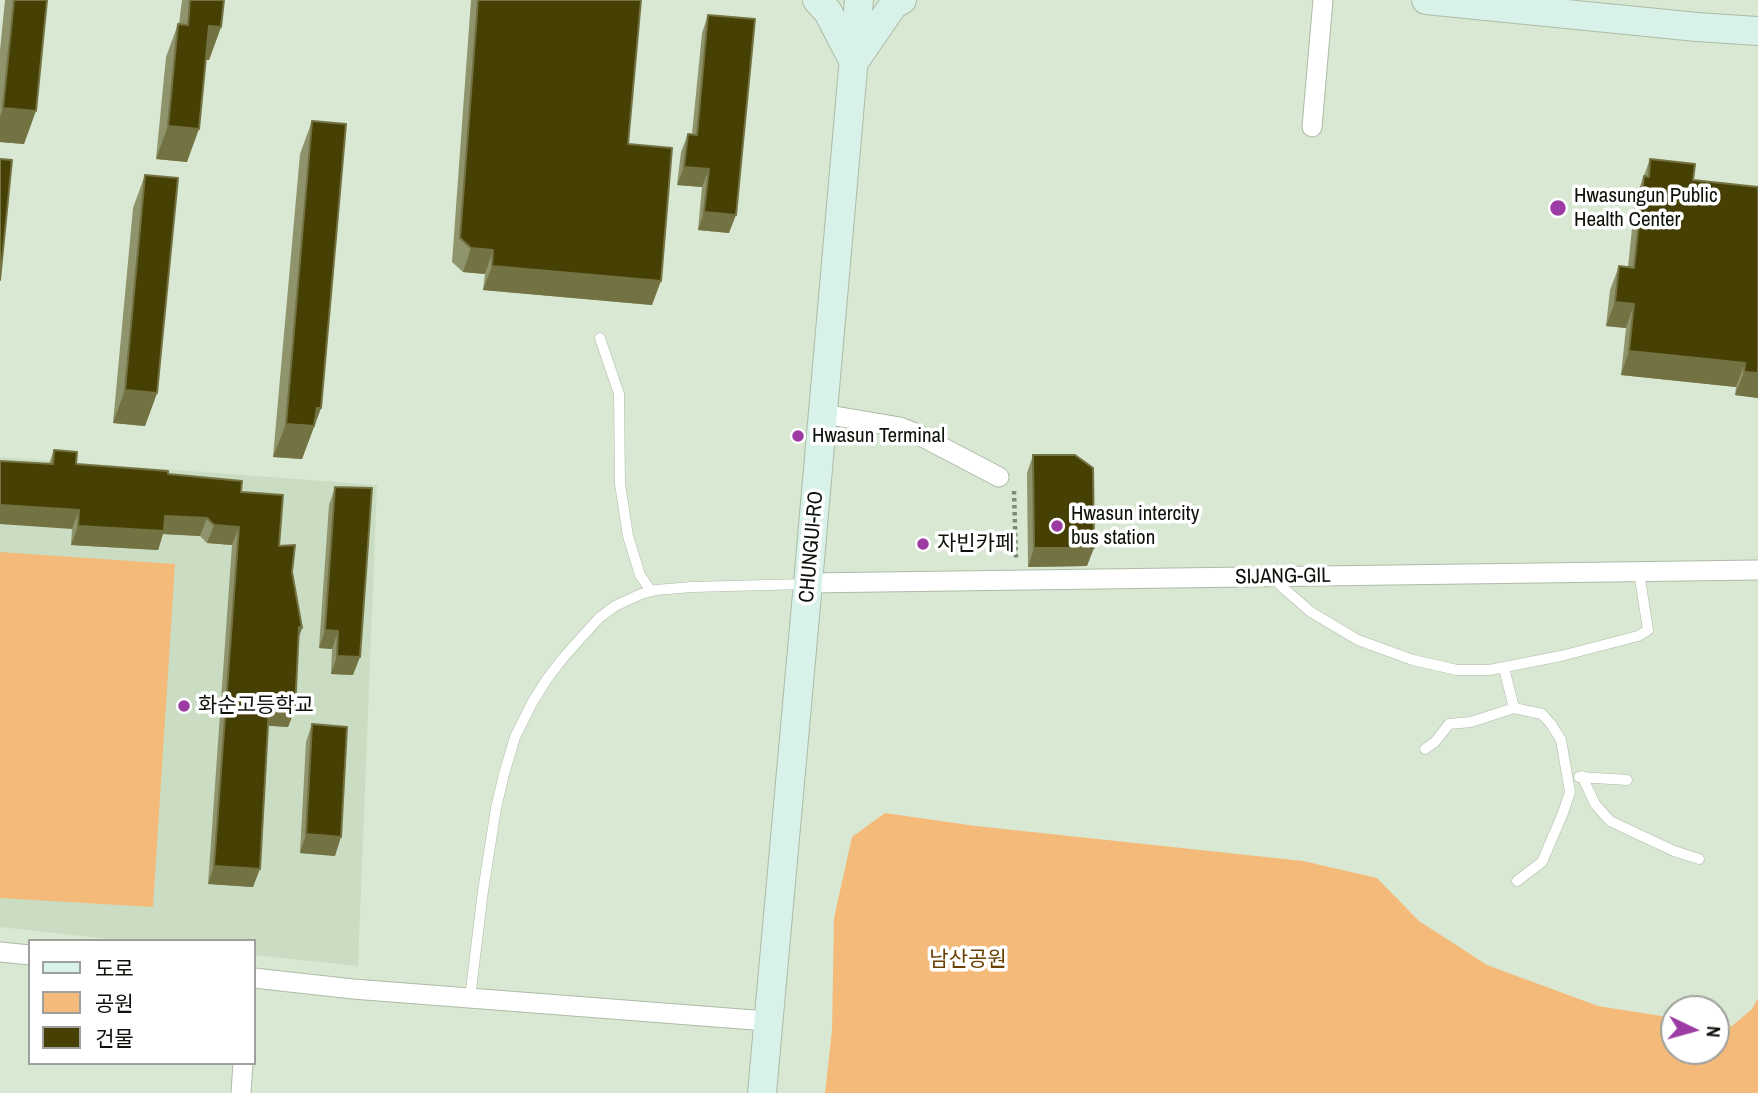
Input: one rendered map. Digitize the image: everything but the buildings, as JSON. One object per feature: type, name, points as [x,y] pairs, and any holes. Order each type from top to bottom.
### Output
[{"type":"street","points":[[817,0],[828,12],[854,62],[894,4],[902,0]]},
{"type":"street","name":"CHUNGUI-RO","points":[[762,1093],[859,0]]},
{"type":"street","points":[[1312,127],[1323,0]]},
{"type":"street","points":[[1426,0],[1758,31]]},
{"type":"street","points":[[823,414],[900,427],[999,477]]},
{"type":"street","name":"SIJANG-GIL","points":[[808,583],[1758,569]]},
{"type":"street","points":[[0,952],[28,955]]},
{"type":"street","points":[[256,978],[353,989],[767,1021]]},
{"type":"street","points":[[241,1093],[243,1065]]},
{"type":"lane","points":[[600,338],[619,394],[620,484],[628,536],[640,575],[651,591]]},
{"type":"lane","points":[[1272,577],[1311,612],[1358,640],[1413,660],[1457,670],[1489,670],[1561,656],[1638,636],[1648,629],[1639,572]]},
{"type":"lane","points":[[470,998],[483,891],[504,774],[516,737],[532,703],[563,658],[599,618],[615,606],[641,594],[692,587],[808,583]]},
{"type":"lane","points":[[1504,668],[1514,708]]},
{"type":"lane","points":[[1425,750],[1449,724],[1471,722],[1514,708],[1542,714],[1551,724],[1561,740],[1570,792],[1542,862],[1517,881]]},
{"type":"lane","points":[[1581,776],[1595,804],[1610,821],[1674,851],[1699,859]]},
{"type":"lane","points":[[1568,777],[1628,779]]},
{"type":"path","points":[[999,477],[1014,477],[1017,581]]},
{"type":"shaded area","name":"화순고등학교","points":[[0,457],[377,485],[358,966],[256,955],[256,939],[107,939],[0,927]]},
{"type":"green space","points":[[0,552],[175,564],[153,907],[0,898]]},
{"type":"green space","name":"남산공원","points":[[885,813],[976,826],[1303,861],[1377,878],[1419,921],[1487,965],[1598,1006],[1660,1016],[1660,1065],[1730,1065],[1730,1026],[1752,1009],[1758,998],[1758,1093],[825,1093],[832,1030],[834,918],[852,837]]},
{"type":"place","name":"Hwasungun Public Health Center","points":[[1558,208]]},
{"type":"place","name":"Hwasun Terminal","points":[[798,436]]},
{"type":"place","name":"Hwasun intercity bus station","points":[[1057,526]]},
{"type":"place","name":"자빈카페","points":[[923,544]]},
{"type":"place","name":"화순고등학교","points":[[184,706]]}]
